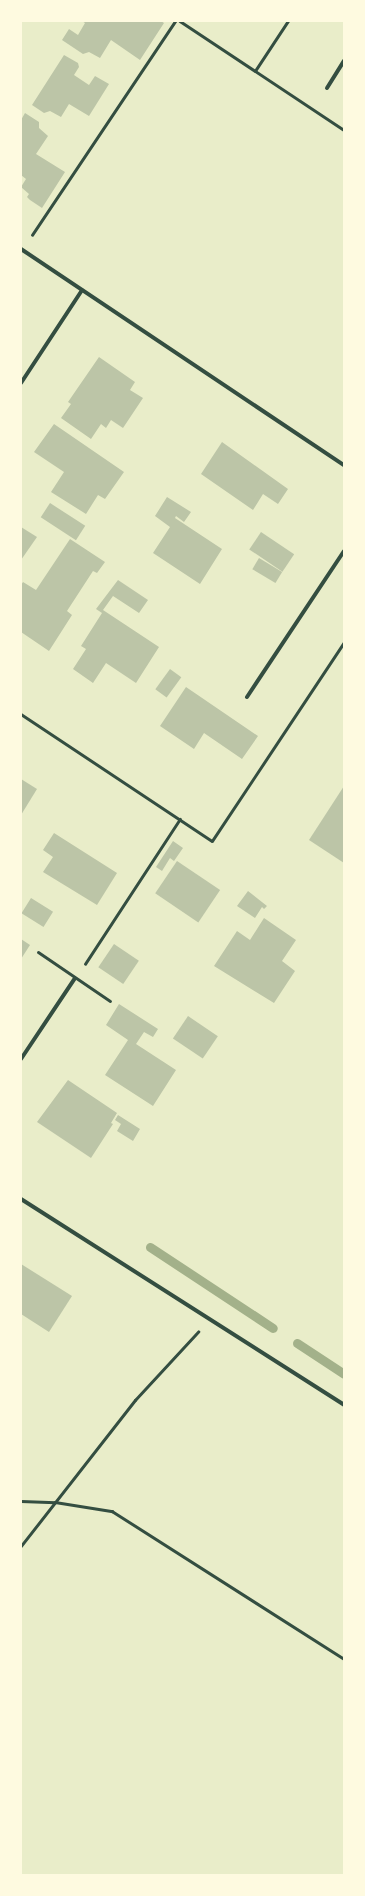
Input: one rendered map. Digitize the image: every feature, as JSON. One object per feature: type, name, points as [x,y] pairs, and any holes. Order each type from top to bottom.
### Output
[{"type":"street","points":[[326,88],[344,61]]},
{"type":"street","points":[[22,250],[344,465]]},
{"type":"street","points":[[21,383],[82,290]]},
{"type":"street","points":[[247,697],[344,551]]},
{"type":"street","points":[[21,1059],[76,978]]},
{"type":"street","points":[[21,1199],[344,1404]]},
{"type":"lane","points":[[38,952],[110,1001]]},
{"type":"path","points":[[22,250],[175,21]]},
{"type":"path","points":[[180,21],[344,130]]},
{"type":"path","points":[[255,71],[288,21]]},
{"type":"path","points":[[21,714],[212,841],[344,642]]},
{"type":"path","points":[[76,978],[180,819]]},
{"type":"path","points":[[21,1546],[135,1400],[210,1319]]},
{"type":"path","points":[[21,1501],[55,1502],[112,1511],[344,1659]]},
{"type":"building","points":[[82,21],[161,21],[164,23],[140,60],[111,40],[100,58],[89,52],[83,54],[62,40],[69,29],[78,35],[85,23]]},
{"type":"building","points":[[64,55],[78,63],[79,67],[74,75],[89,85],[95,76],[109,84],[89,116],[69,104],[61,117],[50,111],[44,113],[32,105]]},
{"type":"building","points":[[25,113],[39,122],[39,128],[48,136],[36,154],[65,172],[42,208],[27,197],[29,194],[21,187],[26,179],[21,175],[21,120]]},
{"type":"building","points":[[99,357],[135,382],[130,390],[143,398],[123,428],[111,420],[106,428],[101,424],[91,439],[61,418],[71,404],[68,402]]},
{"type":"building","points":[[54,424],[124,472],[105,499],[98,495],[86,514],[51,492],[64,472],[34,452]]},
{"type":"building","points":[[222,442],[288,489],[278,504],[263,494],[253,510],[201,474]]},
{"type":"building","points":[[167,497],[191,512],[184,522],[176,516],[175,518],[222,549],[200,584],[153,553],[170,527],[155,516]]},
{"type":"building","points":[[50,503],[85,526],[76,540],[41,517]]},
{"type":"building","points":[[21,527],[37,537],[21,560]]},
{"type":"building","points":[[261,532],[294,554],[282,572],[249,549]]},
{"type":"building","points":[[70,539],[105,562],[97,573],[93,571],[67,611],[72,615],[49,651],[21,632],[21,585],[23,582],[36,590]]},
{"type":"building","points":[[259,558],[282,572],[275,583],[252,569]]},
{"type":"building","points":[[118,580],[148,600],[139,613],[113,596],[103,610],[159,647],[136,683],[106,663],[93,683],[73,669],[86,649],[81,646],[102,613],[96,609]]},
{"type":"building","points":[[170,669],[181,677],[167,697],[155,689]]},
{"type":"building","points":[[186,687],[258,736],[242,759],[204,733],[194,749],[160,726]]},
{"type":"building","points":[[21,779],[37,789],[21,815]]},
{"type":"building","points":[[344,786],[344,863],[309,840]]},
{"type":"building","points":[[54,833],[117,873],[97,905],[43,872],[53,857],[43,850]]},
{"type":"building","points":[[173,841],[183,848],[174,861],[170,858],[162,871],[156,867]]},
{"type":"building","points":[[177,861],[220,890],[198,922],[155,893]]},
{"type":"building","points":[[248,891],[267,906],[264,909],[262,907],[255,918],[237,906]]},
{"type":"building","points":[[31,898],[53,912],[44,927],[21,913]]},
{"type":"building","points":[[264,918],[296,940],[282,961],[295,971],[274,1003],[214,966],[237,931],[250,940]]},
{"type":"building","points":[[21,939],[30,945],[21,959]]},
{"type":"building","points":[[114,944],[139,961],[123,984],[98,967]]},
{"type":"building","points":[[119,1004],[158,1029],[153,1037],[144,1032],[136,1044],[176,1070],[153,1106],[105,1075],[128,1040],[106,1025]]},
{"type":"building","points":[[188,1016],[218,1036],[203,1059],[173,1038]]},
{"type":"building","points":[[68,1080],[117,1113],[111,1123],[113,1124],[91,1158],[37,1122]]},
{"type":"building","points":[[118,1115],[140,1129],[133,1141],[117,1131],[121,1124],[115,1120]]},
{"type":"building","points":[[21,1264],[72,1296],[49,1332],[21,1314]]},
{"type":"waterway","points":[[150,1247],[273,1328]]},
{"type":"waterway","points":[[297,1343],[344,1374]]}]
